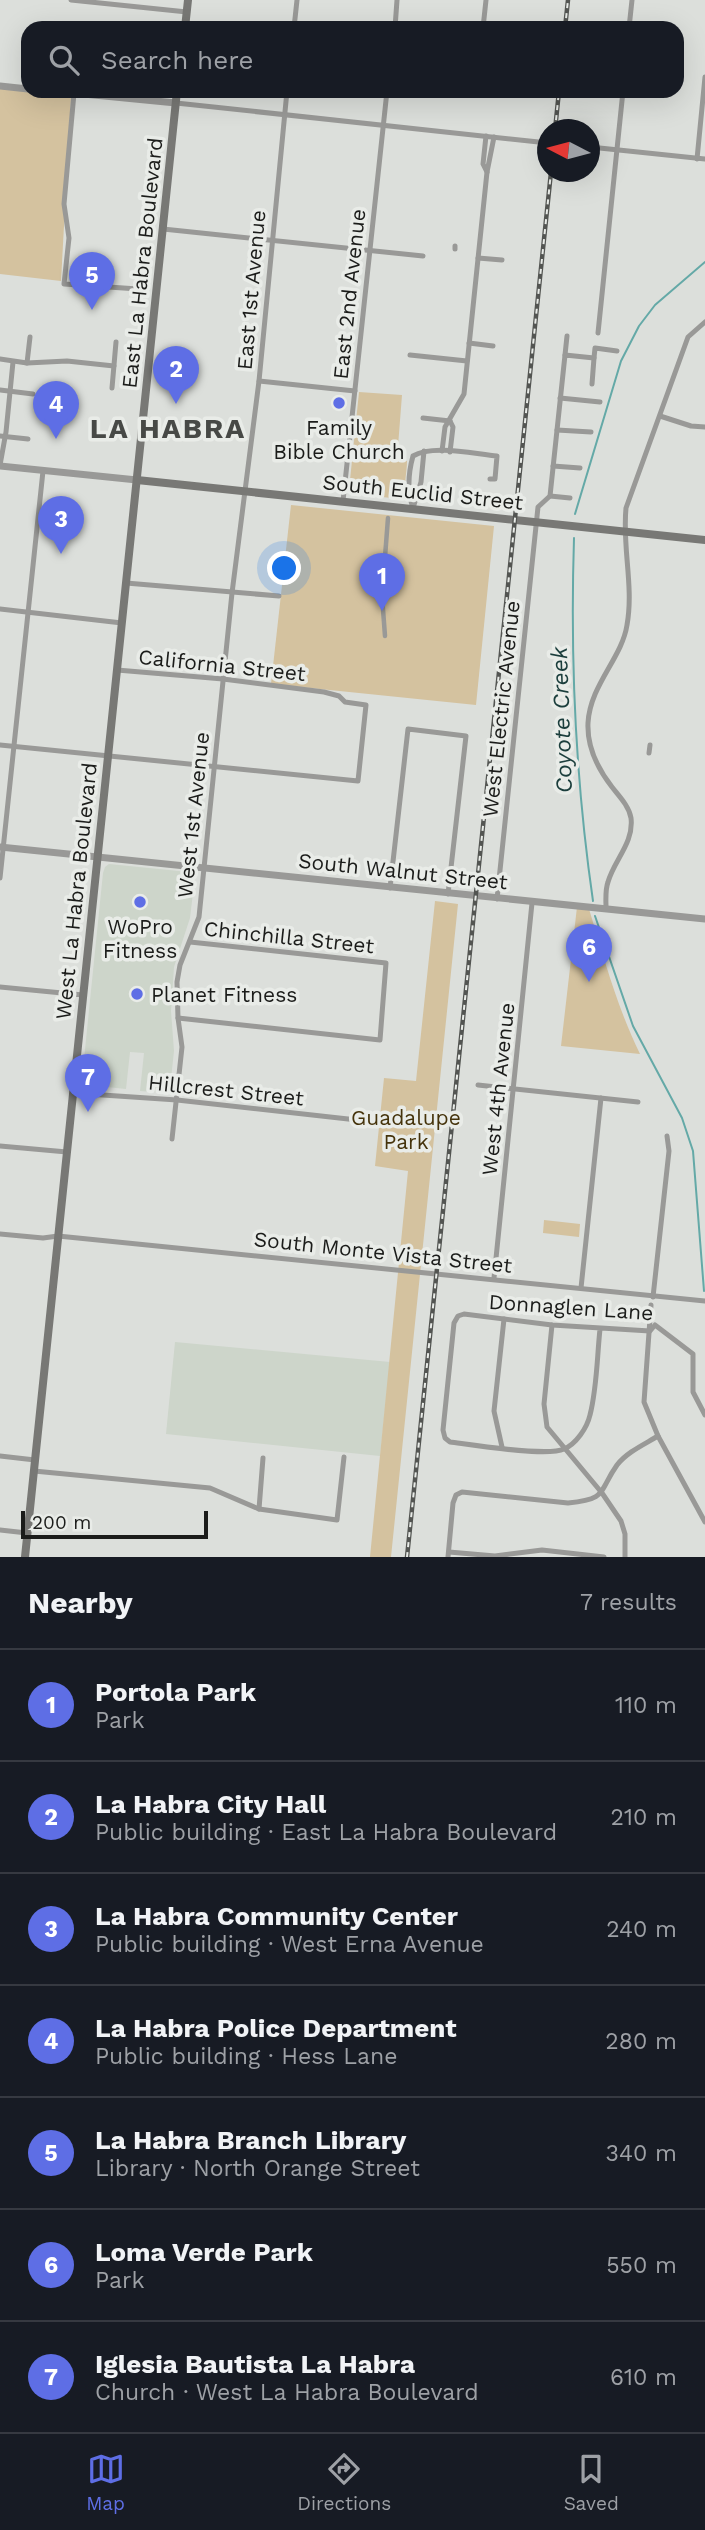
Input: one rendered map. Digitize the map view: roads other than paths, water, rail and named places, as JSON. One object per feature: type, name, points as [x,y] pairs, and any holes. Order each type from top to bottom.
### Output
[{"type":"main road","points":[[186,21],[188,0]]},
{"type":"main road","name":"East La Habra Boulevard","points":[[137,480],[176,98]]},
{"type":"main road","name":"South Euclid Street","points":[[137,480],[705,540]]},
{"type":"main road","name":"West La Habra Boulevard","points":[[25,1557],[137,480]]},
{"type":"street","points":[[71,0],[187,12]]},
{"type":"street","points":[[295,21],[297,0]]},
{"type":"street","points":[[396,21],[397,0]]},
{"type":"street","points":[[484,21],[486,0]]},
{"type":"street","points":[[630,21],[632,0]]},
{"type":"street","points":[[697,159],[705,77]]},
{"type":"street","points":[[0,86],[21,88]]},
{"type":"street","points":[[74,98],[64,204],[69,238],[64,284],[138,289]]},
{"type":"street","points":[[125,98],[537,142]]},
{"type":"street","name":"East 1st Avenue","points":[[246,492],[286,98]]},
{"type":"street","name":"East 2nd Avenue","points":[[343,501],[386,98]]},
{"type":"street","points":[[598,333],[622,98]]},
{"type":"street","points":[[486,136],[483,164],[487,173]]},
{"type":"street","points":[[442,451],[445,427],[464,394],[487,173],[494,137]]},
{"type":"street","points":[[600,148],[705,159]]},
{"type":"street","points":[[163,229],[423,256]]},
{"type":"street","points":[[478,258],[502,260]]},
{"type":"street","points":[[606,908],[607,884],[627,843],[631,820],[629,810],[601,772],[594,757],[588,727],[589,709],[627,628],[629,597],[623,532],[626,508],[688,337],[705,322]]},
{"type":"street","points":[[27,363],[30,337]]},
{"type":"street","points":[[536,523],[538,507],[550,496],[567,337]]},
{"type":"street","points":[[112,388],[116,342]]},
{"type":"street","points":[[469,344],[493,346]]},
{"type":"street","points":[[592,384],[595,348],[617,351]]},
{"type":"street","points":[[410,355],[467,361]]},
{"type":"street","points":[[565,355],[594,358]]},
{"type":"street","points":[[0,359],[27,363],[67,361],[114,366]]},
{"type":"street","points":[[13,362],[0,466],[137,480]]},
{"type":"street","points":[[259,381],[355,391]]},
{"type":"street","points":[[0,390],[33,394]]},
{"type":"street","points":[[560,398],[600,402]]},
{"type":"street","points":[[660,416],[691,426],[705,427]]},
{"type":"street","points":[[423,418],[450,421]]},
{"type":"street","points":[[450,421],[453,427],[450,452]]},
{"type":"street","points":[[557,429],[591,432]]},
{"type":"street","points":[[3,436],[28,439]]},
{"type":"street","points":[[413,508],[421,482],[424,451]]},
{"type":"street","points":[[413,508],[408,495],[412,460],[413,456],[424,451],[497,456],[495,479],[490,479]]},
{"type":"street","points":[[553,466],[580,468]]},
{"type":"street","points":[[0,878],[43,471]]},
{"type":"street","name":"West 1st Avenue","points":[[172,1139],[182,1047],[177,982],[180,965],[199,917],[232,593],[246,492]]},
{"type":"street","points":[[550,496],[570,498]]},
{"type":"street","points":[[385,636],[382,596],[387,518]]},
{"type":"street","name":"West Electric Avenue","points":[[497,900],[536,523]]},
{"type":"street","points":[[126,583],[279,596]]},
{"type":"street","points":[[0,609],[122,623]]},
{"type":"street","name":"California Street","points":[[117,670],[223,679],[324,692],[339,696],[345,702],[366,705],[358,781],[214,766]]},
{"type":"street","points":[[390,888],[408,729],[466,736],[448,894]]},
{"type":"street","points":[[649,753],[650,745]]},
{"type":"street","points":[[0,746],[214,766]]},
{"type":"street","name":"South Walnut Street","points":[[2,847],[497,900],[705,919]]},
{"type":"street","name":"West 4th Avenue","points":[[494,1278],[533,903]]},
{"type":"street","name":"Chinchilla Street","points":[[178,1017],[380,1040],[386,963],[190,942]]},
{"type":"street","points":[[0,987],[83,995]]},
{"type":"street","points":[[478,1085],[638,1102]]},
{"type":"street","name":"Hillcrest Street","points":[[73,1093],[177,1100],[375,1122]]},
{"type":"street","points":[[581,1288],[601,1098]]},
{"type":"street","points":[[653,1297],[669,1151],[667,1136]]},
{"type":"street","points":[[0,1146],[67,1152]]},
{"type":"street","name":"South Monte Vista Street","points":[[0,1234],[43,1238],[58,1236],[705,1301]]},
{"type":"street","points":[[651,1305],[644,1402],[705,1522]]},
{"type":"street","name":"Donnaglen Lane","points":[[502,1447],[450,1442],[444,1438],[454,1322],[458,1316],[464,1314],[600,1329],[650,1331],[655,1325],[693,1354],[693,1392],[705,1415]]},
{"type":"street","points":[[504,1319],[494,1411],[502,1447],[549,1451],[564,1449],[580,1436],[590,1416],[600,1329]]},
{"type":"street","points":[[552,1325],[544,1404],[547,1427],[602,1493],[621,1521],[625,1534],[625,1557]]},
{"type":"street","points":[[604,1557],[542,1550],[495,1556],[449,1555],[456,1495],[462,1492],[568,1503],[583,1501],[602,1493],[617,1465],[632,1452],[659,1436]]},
{"type":"street","points":[[0,1456],[35,1460]]},
{"type":"street","points":[[34,1471],[210,1488],[259,1509],[337,1520],[344,1457]]},
{"type":"street","points":[[259,1509],[263,1458]]},
{"type":"street","points":[[0,1530],[27,1533]]},
{"type":"waterway","name":"Coyote Creek","points":[[575,514],[621,361],[639,326],[655,305],[705,262]]},
{"type":"waterway","name":"Coyote Creek","points":[[574,538],[575,720],[593,901]]},
{"type":"waterway","name":"Coyote Creek","points":[[595,916],[633,1026],[682,1118],[693,1151],[704,1291]]},
{"type":"railway","points":[[566,21],[568,0]]},
{"type":"railway","points":[[556,119],[558,98]]},
{"type":"railway","points":[[407,1557],[550,182]]},
{"type":"place","name":"La Habra Branch Library","points":[[92,310]]},
{"type":"place","name":"Family Bible Church","points":[[339,403]]},
{"type":"place","name":"La Habra City Hall","points":[[176,404]]},
{"type":"place","name":"La Habra Police Department","points":[[56,439]]},
{"type":"place","name":"La Habra Community Center","points":[[61,554]]},
{"type":"place","name":"Portola Park","points":[[382,611]]},
{"type":"place","name":"WoPro Fitness","points":[[140,902]]},
{"type":"place","name":"Loma Verde Park","points":[[589,982]]},
{"type":"place","name":"Planet Fitness","points":[[137,994]]},
{"type":"place","name":"Iglesia Bautista La Habra","points":[[88,1112]]},
{"type":"district","name":"LA HABRA","points":[[168,428]]},
{"type":"park label","name":"Guadalupe Park","points":[[406,1129]]}]
